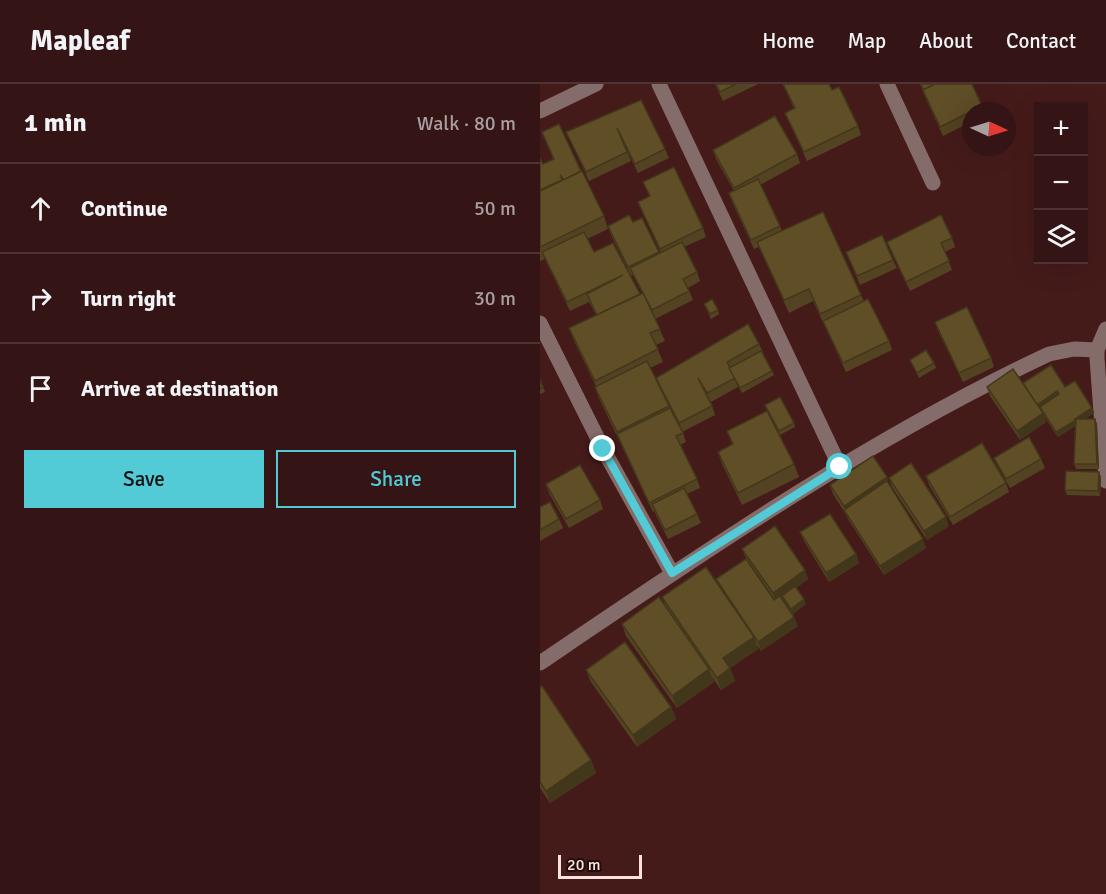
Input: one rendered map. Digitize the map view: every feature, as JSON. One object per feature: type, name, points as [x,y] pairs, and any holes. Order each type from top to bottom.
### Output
[{"type":"street","points":[[540,111],[596,84]]},
{"type":"street","points":[[659,84],[840,467]]},
{"type":"street","points":[[887,84],[933,183]]},
{"type":"street","points":[[540,323],[603,449],[672,573]]},
{"type":"street","points":[[1106,329],[1097,350],[1106,481]]},
{"type":"street","points":[[540,663],[672,573],[840,467],[986,385],[1049,354],[1074,350],[1097,350]]},
{"type":"building","points":[[716,84],[736,84],[720,92]]},
{"type":"building","points":[[783,84],[829,84],[832,90],[839,87],[858,126],[804,152],[785,113],[795,108]]},
{"type":"building","points":[[921,84],[935,84],[923,90]]},
{"type":"building","points":[[935,84],[972,84],[980,102],[962,102],[962,116],[940,127],[923,90]]},
{"type":"building","points":[[641,100],[665,149],[635,164],[617,128],[627,152],[586,172],[566,132]]},
{"type":"building","points":[[775,116],[797,154],[734,188],[713,150]]},
{"type":"building","points":[[559,124],[581,171],[564,180],[560,175],[562,180],[540,190],[540,158],[543,164],[554,159],[542,132]]},
{"type":"building","points":[[674,167],[703,228],[660,249],[638,202],[650,196],[643,182]]},
{"type":"building","points":[[582,171],[604,216],[540,247],[540,191]]},
{"type":"building","points":[[758,179],[780,226],[751,240],[729,193]]},
{"type":"building","points":[[823,212],[861,295],[820,314],[809,289],[784,300],[757,242]]},
{"type":"building","points":[[629,215],[633,222],[642,218],[659,252],[628,267],[608,226]]},
{"type":"building","points":[[941,215],[952,238],[941,243],[949,261],[906,282],[887,242]]},
{"type":"building","points":[[584,232],[594,252],[613,243],[640,294],[597,315],[587,294],[623,275],[567,302],[542,252]]},
{"type":"building","points":[[882,235],[893,260],[857,276],[846,252]]},
{"type":"building","points":[[682,242],[697,272],[683,279],[689,291],[652,310],[630,268]]},
{"type":"building","points":[[643,293],[660,329],[650,333],[658,349],[595,381],[569,328]]},
{"type":"building","points":[[712,299],[718,310],[710,314],[704,304]]},
{"type":"building","points":[[868,299],[889,341],[843,363],[823,321]]},
{"type":"building","points":[[967,307],[991,358],[959,373],[935,322]]},
{"type":"building","points":[[748,324],[759,344],[727,362],[735,378],[707,393],[698,378],[712,406],[679,423],[656,378]]},
{"type":"building","points":[[926,350],[934,363],[917,373],[910,360]]},
{"type":"building","points":[[761,351],[772,371],[740,388],[729,368]]},
{"type":"building","points":[[647,361],[669,406],[617,432],[595,387]]},
{"type":"building","points":[[1051,365],[1065,387],[1075,381],[1092,408],[1075,419],[1095,419],[1097,464],[1074,464],[1076,420],[1056,432],[1040,407],[1059,394],[1057,391],[1037,405],[1023,383]]},
{"type":"building","points":[[1013,369],[1043,413],[1017,431],[987,387]]},
{"type":"building","points":[[780,397],[794,423],[779,431],[765,405]]},
{"type":"building","points":[[670,408],[683,433],[676,436],[697,479],[649,503],[617,434]]},
{"type":"building","points":[[767,411],[794,464],[738,493],[718,452],[733,444],[727,431]]},
{"type":"building","points":[[1029,437],[1041,459],[1006,479],[994,458]]},
{"type":"building","points":[[982,443],[1006,483],[950,517],[926,476]]},
{"type":"building","points":[[873,456],[887,477],[844,506],[830,485]]},
{"type":"building","points":[[911,463],[946,517],[924,531],[889,478]]},
{"type":"building","points":[[580,465],[600,500],[566,519],[546,484]]},
{"type":"building","points":[[1066,471],[1099,472],[1098,491],[1065,490]]},
{"type":"building","points":[[887,481],[923,539],[880,566],[844,510]]},
{"type":"building","points":[[684,488],[697,514],[665,530],[652,504]]},
{"type":"building","points":[[550,502],[559,519],[540,530],[540,507]]},
{"type":"building","points":[[830,514],[856,554],[826,573],[800,532]]},
{"type":"building","points":[[775,526],[805,570],[773,593],[742,549]]},
{"type":"building","points":[[746,559],[774,600],[780,596],[794,617],[758,642],[716,579]]},
{"type":"building","points":[[706,567],[754,637],[723,658],[730,668],[717,678],[662,597]]},
{"type":"building","points":[[795,586],[804,599],[791,609],[782,596]]},
{"type":"building","points":[[659,597],[709,669],[672,696],[622,624]]},
{"type":"building","points":[[625,642],[671,707],[633,735],[586,670]]},
{"type":"building","points":[[542,686],[591,760],[546,791],[540,782],[540,687]]},
{"type":"route","points":[[603,449],[672,573],[840,467]]}]
